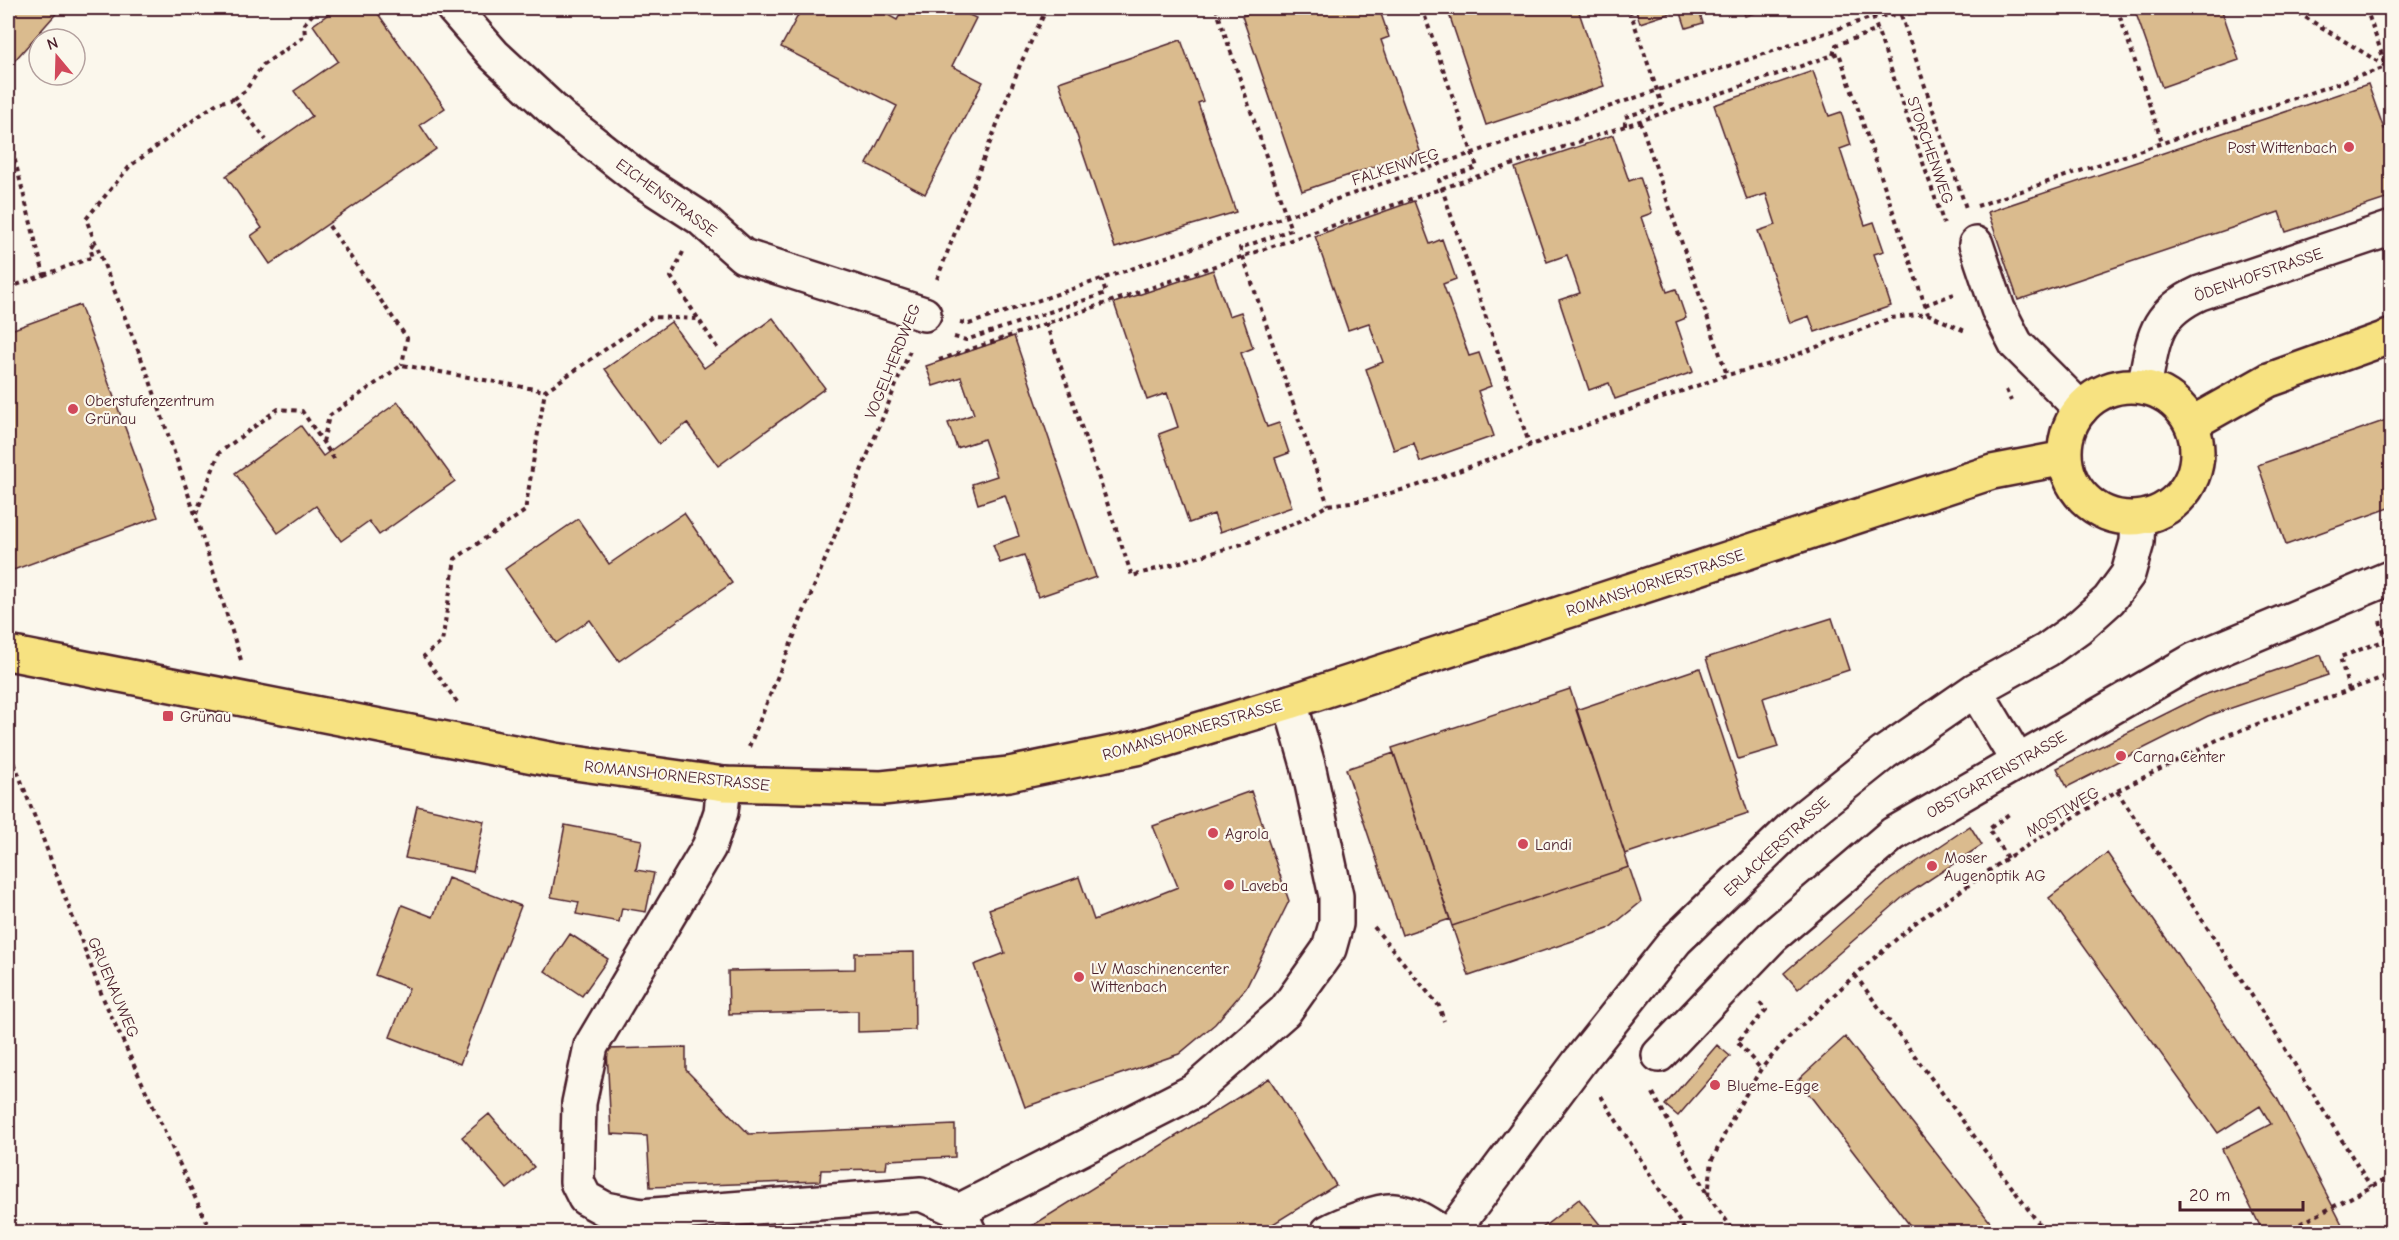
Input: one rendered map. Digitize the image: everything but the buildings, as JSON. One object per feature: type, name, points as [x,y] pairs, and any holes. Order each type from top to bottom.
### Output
[{"type":"main road","points":[[2191,424],[2269,380],[2391,336]]},
{"type":"main road","points":[[2127,386],[2144,387],[2172,400],[2191,424],[2196,438],[2195,470],[2189,484],[2168,507],[2138,518],[2120,517],[2104,512],[2089,503],[2077,490],[2069,475],[2065,458],[2066,440],[2081,409],[2094,397],[2127,386]]},
{"type":"main road","name":"ROMANSHORNERSTRASSE","points":[[8,652],[554,760],[724,784],[882,788],[1009,774],[1141,747],[1290,702],[1982,475],[2065,458]]},
{"type":"street","name":"EICHENSTRASSE","points":[[453,8],[494,55],[563,119],[638,178],[700,218],[743,256],[921,321]]},
{"type":"street","name":"ÖDENHOFSTRASSE","points":[[2144,387],[2157,331],[2165,316],[2182,301],[2391,228]]},
{"type":"street","points":[[1961,239],[2016,344],[2081,409]]},
{"type":"street","name":"ERLACKERSTRASSE","points":[[1452,1233],[1579,1062],[1676,940],[1799,821],[1884,753],[1975,690],[2047,650],[2079,627],[2109,600],[2128,574],[2137,542],[2138,518]]},
{"type":"street","name":"OBSTGARTENSTRASSE","points":[[1653,1070],[1772,937],[1893,834],[2017,760],[2194,660],[2391,577]]},
{"type":"street","points":[[1975,690],[2017,760]]},
{"type":"street","points":[[724,784],[721,812],[710,846],[591,1046],[579,1104],[577,1182],[585,1198],[605,1209],[641,1216],[921,1194],[964,1222],[1194,1091],[1285,1011],[1329,949],[1336,924],[1336,896],[1308,765],[1290,702]]},
{"type":"street","points":[[1328,1233],[1345,1223],[1392,1210],[1416,1216],[1441,1233]]},
{"type":"path","points":[[244,669],[196,515],[149,378],[86,219],[130,166],[217,103],[234,99],[245,91],[263,65],[305,36],[304,24],[318,8]]},
{"type":"path","name":"VOGELHERDWEG","points":[[746,755],[921,321],[1020,65],[1047,8]]},
{"type":"path","points":[[1216,8],[1291,230],[1240,248],[1328,505]]},
{"type":"path","points":[[1422,8],[1477,167],[1439,180],[1530,446]]},
{"type":"path","points":[[1625,126],[1625,117],[1662,105],[1629,8]]},
{"type":"path","name":"FALKENWEG","points":[[921,321],[969,324],[1873,17],[1937,9],[1971,8]]},
{"type":"path","points":[[2117,8],[2163,142]]},
{"type":"path","points":[[2290,8],[2391,70]]},
{"type":"path","points":[[2366,8],[2391,83]]},
{"type":"path","points":[[1901,15],[1967,210],[2386,67],[2391,58]]},
{"type":"path","name":"STORCHENWEG","points":[[1873,17],[1961,239]]},
{"type":"path","points":[[1833,55],[1836,45],[1878,30]]},
{"type":"path","points":[[939,360],[1839,53],[1928,314]]},
{"type":"path","points":[[234,99],[266,140]]},
{"type":"path","points":[[1640,121],[1727,375]]},
{"type":"path","points":[[8,133],[44,275]]},
{"type":"path","points":[[323,442],[330,416],[402,365],[407,338],[329,226]]},
{"type":"path","points":[[8,288],[93,257],[90,248],[94,242]]},
{"type":"path","points":[[686,245],[671,277],[718,349]]},
{"type":"path","points":[[921,321],[966,340],[1106,292],[1101,279]]},
{"type":"path","points":[[1925,305],[1956,293]]},
{"type":"path","points":[[1057,309],[1060,318]]},
{"type":"path","points":[[1046,323],[1132,576],[1246,543],[1300,521],[1328,505],[1365,500],[1416,486],[1727,375],[1778,362],[1891,318],[1928,314],[1968,333]]},
{"type":"path","points":[[402,365],[545,391],[652,318],[698,319]]},
{"type":"path","points":[[2001,380],[2011,401]]},
{"type":"path","points":[[458,702],[424,656],[442,642],[455,559],[525,511],[545,391]]},
{"type":"path","points":[[196,515],[219,453],[278,409],[302,411],[335,460]]},
{"type":"path","points":[[2340,657],[2349,690]]},
{"type":"path","name":"MOSTIWEG","points":[[1708,1196],[1712,1160],[1736,1111],[1761,1069],[1784,1042],[1855,975],[1916,923],[2007,858],[2117,791],[2225,736],[2391,674]]},
{"type":"path","name":"GRUENAUWEG","points":[[8,746],[103,998],[211,1233]]},
{"type":"path","points":[[2117,791],[2249,991],[2371,1187]]},
{"type":"path","points":[[1989,829],[2007,858]]},
{"type":"path","points":[[1378,932],[1439,1006],[1444,1021]]},
{"type":"path","points":[[1855,975],[2045,1233]]},
{"type":"path","points":[[1737,1042],[1761,1069]]},
{"type":"path","points":[[1653,1070],[1708,1196],[1735,1233]]},
{"type":"path","points":[[1599,1093],[1686,1233]]},
{"type":"path","points":[[2285,1233],[2391,1176]]},
{"type":"place","name":"Post Wittenbach","points":[[2349,147]]},
{"type":"place","name":"Oberstufenzentrum Grünau","points":[[73,409]]},
{"type":"place","name":"Grünau","points":[[168,716]]},
{"type":"place","name":"Carna Center","points":[[2121,756]]},
{"type":"place","name":"Agrola","points":[[1213,833]]},
{"type":"place","name":"Landi","points":[[1523,844]]},
{"type":"place","name":"Moser Augenoptik AG","points":[[1932,866]]},
{"type":"place","name":"Laveba","points":[[1229,885]]},
{"type":"place","name":"LV Maschinencenter Wittenbach","points":[[1079,977]]},
{"type":"place","name":"Blueme-Egge","points":[[1715,1085]]}]
